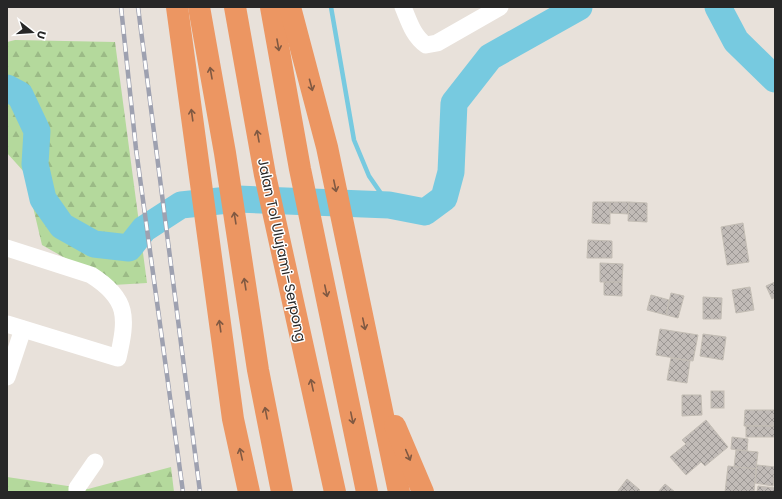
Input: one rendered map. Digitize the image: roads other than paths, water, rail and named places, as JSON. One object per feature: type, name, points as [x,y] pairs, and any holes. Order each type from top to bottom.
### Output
[{"type":"highway","points":[[177,7],[233,418],[249,492]]},
{"type":"highway","points":[[199,7],[241,257],[258,370],[282,492]]},
{"type":"highway","name":"Jalan Tol Ulujami–Serpong","points":[[235,7],[265,174],[335,492]]},
{"type":"highway","points":[[271,7],[300,169],[367,492]]},
{"type":"highway","points":[[290,7],[327,147],[399,492]]},
{"type":"highway","points":[[376,380],[423,492]]},
{"type":"street","points":[[403,7],[414,34],[426,45],[437,43],[500,7]]},
{"type":"street","points":[[7,248],[91,275],[103,283],[120,305],[123,315],[124,329],[118,358],[15,326],[7,377]]},
{"type":"street","points":[[77,492],[77,488],[95,462]]},
{"type":"waterway","points":[[331,7],[354,140],[369,176],[389,205]]},
{"type":"waterway","points":[[7,88],[20,95],[37,131],[35,164],[43,199],[62,226],[94,244],[129,248],[144,229],[181,205],[238,199],[389,205],[425,212],[444,198],[451,172],[454,103],[490,57],[579,7]]},
{"type":"waterway","points":[[718,7],[736,41],[775,79]]},
{"type":"railway","points":[[121,7],[136,149],[183,492]]},
{"type":"railway","points":[[138,7],[200,492]]}]
